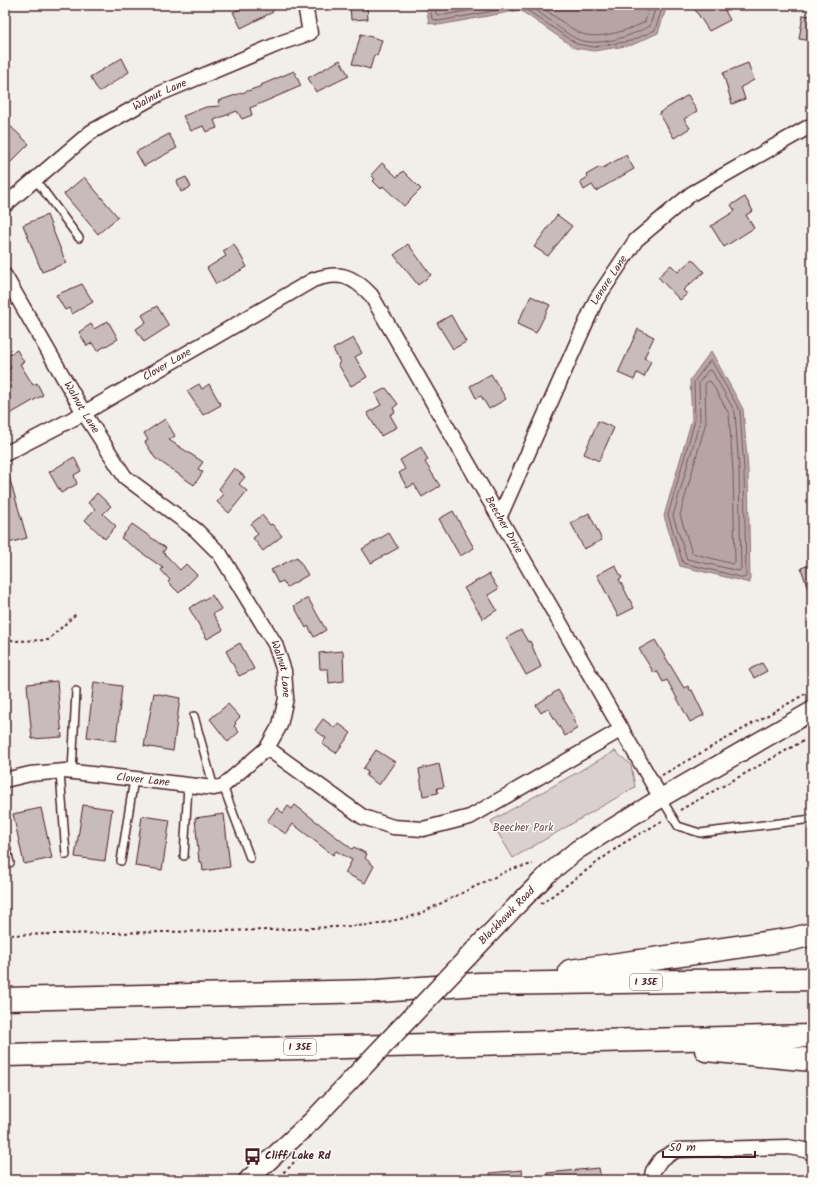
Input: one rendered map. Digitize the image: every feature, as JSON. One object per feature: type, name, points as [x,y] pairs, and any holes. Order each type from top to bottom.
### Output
[{"type":"highway","points":[[479,984],[806,935]]},
{"type":"highway","name":"I 35E","points":[[5,999],[378,991],[479,984],[812,979]]},
{"type":"highway","name":"I 35E","points":[[5,1055],[812,1036]]},
{"type":"highway","points":[[595,1040],[812,1060]]},
{"type":"street","name":"Walnut Lane","points":[[5,205],[88,134],[159,94],[283,42],[310,33],[305,5]]},
{"type":"street","name":"Lenore Lane","points":[[500,516],[596,300],[636,240],[691,194],[812,125]]},
{"type":"street","name":"Beecher Drive","points":[[328,275],[346,276],[361,284],[371,295],[500,516],[661,798]]},
{"type":"street","name":"Clover Lane","points":[[5,454],[84,413],[313,280],[328,275]]},
{"type":"street","name":"Walnut Lane","points":[[5,276],[84,413],[125,477],[196,530],[220,554],[275,644],[284,671],[286,698],[280,725],[267,748]]},
{"type":"street","name":"Blackhawk Road","points":[[250,1180],[313,1120],[548,874],[577,850],[661,798],[812,711]]},
{"type":"street","points":[[219,787],[267,748],[363,817],[393,827],[423,829],[470,817],[622,729]]},
{"type":"street","name":"Clover Lane","points":[[5,780],[30,774],[66,772],[219,787]]},
{"type":"street","points":[[651,1180],[653,1171],[661,1160],[677,1150],[788,1147],[805,1150],[812,1153]]},
{"type":"lane","points":[[36,179],[79,238]]},
{"type":"lane","points":[[66,855],[66,772],[76,691]]},
{"type":"lane","points":[[194,716],[219,787],[250,858]]},
{"type":"lane","points":[[121,861],[134,779]]},
{"type":"lane","points":[[184,856],[188,785]]},
{"type":"lane","points":[[661,798],[678,826],[700,833],[812,819]]},
{"type":"lane","points":[[5,842],[10,863]]},
{"type":"path","points":[[5,637],[14,641],[48,640],[77,613]]},
{"type":"path","points":[[652,782],[812,690]]},
{"type":"path","points":[[5,935],[270,930],[374,925],[418,915],[511,869],[533,864]]},
{"type":"green space","name":"Beecher Park","points":[[615,751],[631,765],[635,787],[513,858],[491,821]]},
{"type":"water","points":[[426,5],[665,5],[665,12],[658,33],[632,45],[594,51],[575,48],[520,10],[439,25],[429,23]]},
{"type":"water","points":[[711,351],[743,409],[748,470],[750,583],[680,566],[664,516],[692,419],[690,380]]},
{"type":"building","points":[[248,5],[270,5],[273,12],[241,28],[233,12]]},
{"type":"building","points":[[350,5],[367,5],[368,19],[351,20]]},
{"type":"building","points":[[692,5],[722,5],[730,20],[709,31]]},
{"type":"building","points":[[803,15],[812,16],[812,41],[799,39]]},
{"type":"building","points":[[361,34],[382,40],[377,56],[374,55],[370,69],[352,64]]},
{"type":"building","points":[[122,58],[129,72],[99,92],[90,77]]},
{"type":"building","points":[[340,60],[349,76],[316,92],[308,78]]},
{"type":"building","points":[[748,63],[754,80],[741,87],[745,99],[732,104],[723,73]]},
{"type":"building","points":[[294,71],[301,86],[250,108],[252,115],[242,119],[237,111],[214,120],[217,128],[206,132],[203,126],[191,131],[183,116],[206,107],[220,106],[218,101],[262,86],[261,85]]},
{"type":"building","points":[[688,95],[697,111],[684,119],[690,128],[674,138],[659,113]]},
{"type":"building","points":[[5,121],[29,144],[10,163],[5,158]]},
{"type":"building","points":[[169,134],[177,148],[144,166],[136,152]]},
{"type":"building","points":[[626,155],[634,169],[596,191],[592,185],[584,190],[580,182],[588,177],[586,175],[600,167],[601,169]]},
{"type":"building","points":[[382,163],[397,177],[403,171],[421,189],[404,206],[383,186],[381,189],[373,181],[375,179],[371,175]]},
{"type":"building","points":[[84,177],[118,217],[98,234],[64,194]]},
{"type":"building","points":[[186,177],[191,187],[181,192],[177,181]]},
{"type":"building","points":[[745,197],[753,211],[746,215],[754,228],[724,247],[711,226],[735,211],[731,205]]},
{"type":"building","points":[[47,215],[66,263],[42,272],[23,225]]},
{"type":"building","points":[[557,215],[572,226],[548,256],[534,247]]},
{"type":"building","points":[[234,244],[247,267],[216,284],[207,268],[226,256],[223,251]]},
{"type":"building","points":[[408,244],[431,275],[418,285],[394,255]]},
{"type":"building","points":[[692,259],[704,272],[683,290],[687,294],[680,300],[658,277],[671,265],[678,272]]},
{"type":"building","points":[[82,284],[93,302],[72,314],[69,308],[65,310],[56,295]]},
{"type":"building","points":[[531,296],[550,305],[536,333],[517,324]]},
{"type":"building","points":[[157,306],[169,326],[144,342],[136,329],[146,322],[142,315]]},
{"type":"building","points":[[451,315],[466,342],[453,349],[437,323]]},
{"type":"building","points":[[108,321],[118,339],[97,351],[92,343],[87,346],[79,332],[91,324],[94,329]]},
{"type":"building","points":[[638,329],[654,337],[644,358],[651,361],[644,377],[637,373],[634,380],[618,373]]},
{"type":"building","points":[[353,338],[362,353],[355,357],[367,377],[351,386],[338,364],[340,362],[333,349]]},
{"type":"building","points":[[17,350],[24,362],[20,364],[33,385],[37,383],[43,395],[10,414],[5,405],[5,371],[11,368],[5,357]]},
{"type":"building","points":[[491,374],[506,399],[489,409],[481,396],[476,398],[470,386]]},
{"type":"building","points":[[199,384],[202,389],[209,384],[221,405],[203,415],[187,391]]},
{"type":"building","points":[[386,388],[398,404],[393,408],[395,412],[390,415],[397,427],[381,436],[367,413],[381,405],[375,394]]},
{"type":"building","points":[[165,419],[175,436],[169,440],[203,462],[198,469],[203,472],[194,485],[155,458],[145,442],[148,440],[144,433]]},
{"type":"building","points":[[598,421],[614,428],[599,461],[584,454]]},
{"type":"building","points":[[421,447],[428,460],[425,462],[440,486],[422,497],[414,484],[407,488],[399,473],[405,469],[400,460]]},
{"type":"building","points":[[74,457],[81,471],[74,475],[77,484],[61,493],[49,472]]},
{"type":"building","points":[[234,468],[245,477],[239,484],[247,491],[229,513],[217,502],[224,494],[219,489]]},
{"type":"building","points":[[8,473],[27,538],[5,544],[5,474]]},
{"type":"building","points":[[97,493],[111,506],[103,514],[116,526],[105,539],[85,520],[95,509],[88,503]]},
{"type":"building","points":[[453,511],[474,548],[460,556],[439,519]]},
{"type":"building","points":[[589,513],[602,540],[584,549],[571,523]]},
{"type":"building","points":[[262,515],[282,536],[263,551],[253,538],[258,534],[251,524]]},
{"type":"building","points":[[132,524],[166,548],[163,552],[180,570],[186,564],[197,575],[179,593],[168,582],[170,580],[161,570],[163,568],[121,538]]},
{"type":"building","points":[[389,533],[398,548],[371,563],[362,549]]},
{"type":"building","points":[[297,557],[308,575],[287,587],[283,581],[278,583],[271,570]]},
{"type":"building","points":[[812,564],[812,595],[810,595],[801,568]]},
{"type":"building","points":[[615,565],[622,578],[619,579],[634,608],[618,616],[597,575]]},
{"type":"building","points":[[489,574],[498,589],[488,595],[497,610],[483,619],[464,588]]},
{"type":"building","points":[[212,595],[221,609],[213,614],[223,630],[207,639],[189,608]]},
{"type":"building","points":[[308,598],[326,630],[314,637],[308,626],[306,628],[294,606]]},
{"type":"building","points":[[521,630],[528,642],[530,641],[541,667],[526,675],[506,638]]},
{"type":"building","points":[[655,640],[684,688],[688,686],[690,690],[692,690],[704,715],[690,722],[667,680],[663,682],[657,671],[654,673],[639,649]]},
{"type":"building","points":[[240,643],[254,669],[239,676],[226,651]]},
{"type":"building","points":[[343,651],[344,681],[329,683],[328,669],[320,669],[319,653]]},
{"type":"building","points":[[762,663],[767,671],[754,678],[749,670]]},
{"type":"building","points":[[57,681],[62,737],[32,739],[27,684]]},
{"type":"building","points":[[94,682],[122,686],[116,741],[87,737]]},
{"type":"building","points":[[558,690],[575,718],[573,720],[578,728],[565,736],[548,708],[541,713],[536,705]]},
{"type":"building","points":[[154,693],[180,698],[173,751],[144,746]]},
{"type":"building","points":[[228,704],[240,717],[235,722],[236,724],[234,726],[239,732],[228,742],[210,719]]},
{"type":"building","points":[[323,719],[335,728],[338,723],[351,733],[336,753],[322,744],[326,738],[315,730]]},
{"type":"building","points":[[376,750],[395,762],[379,785],[366,776],[368,772],[363,769]]},
{"type":"building","points":[[439,764],[444,787],[437,788],[438,793],[423,796],[419,769]]},
{"type":"building","points":[[83,805],[112,809],[105,861],[75,857]]},
{"type":"building","points":[[295,805],[352,849],[354,847],[367,854],[365,858],[374,866],[365,883],[345,873],[352,860],[336,851],[333,855],[293,824],[286,834],[267,821],[277,808],[283,813],[288,806],[292,809]]},
{"type":"building","points":[[41,808],[52,858],[24,864],[13,814]]},
{"type":"building","points":[[224,814],[230,867],[203,871],[202,862],[199,862],[195,818]]},
{"type":"building","points":[[142,816],[170,820],[162,870],[135,866]]},
{"type":"building","points":[[599,1168],[601,1180],[548,1180],[547,1173]]},
{"type":"building","points":[[522,1170],[523,1180],[491,1180],[490,1173]]},
{"type":"place","name":"Cliff Lake Rd","points":[[252,1156]]}]
